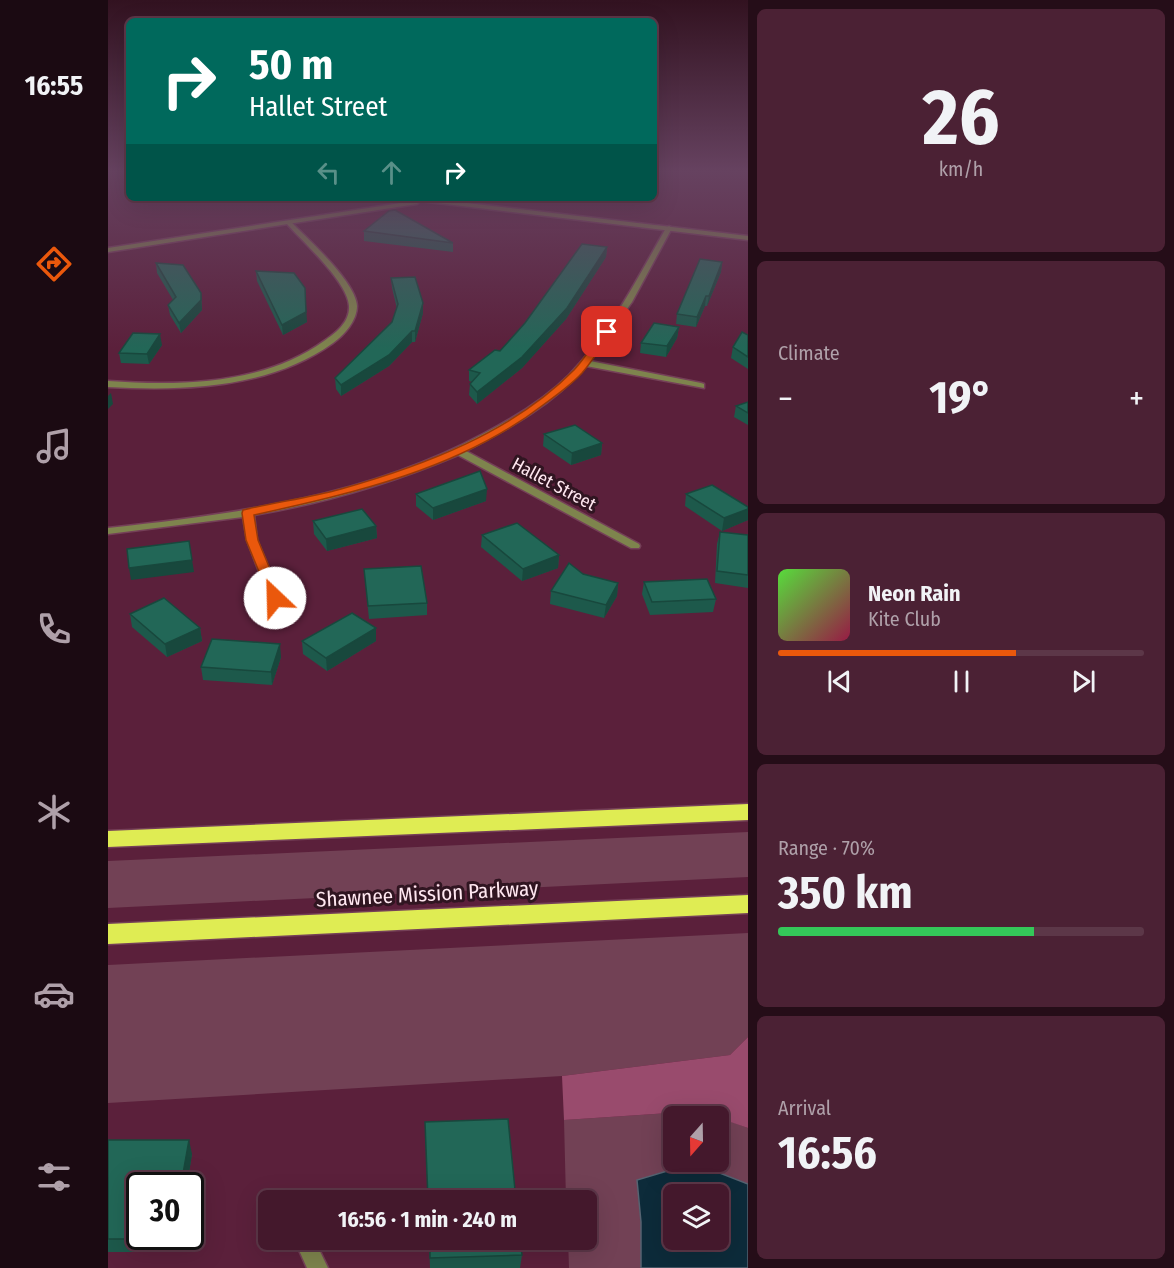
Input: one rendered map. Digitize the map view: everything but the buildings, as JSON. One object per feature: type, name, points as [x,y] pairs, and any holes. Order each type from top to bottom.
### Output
[{"type":"highway","points":[[108,839],[748,812]]},
{"type":"highway","name":"Shawnee Mission Parkway","points":[[108,934],[748,904]]},
{"type":"street","points":[[108,250],[235,230]]},
{"type":"street","points":[[108,384],[174,386],[238,378],[289,363],[334,338],[351,318],[353,304],[351,297],[322,258],[296,230]]},
{"type":"street","points":[[108,531],[248,513],[342,492],[397,475],[458,451],[527,413],[554,393],[585,363],[619,317],[668,230]]},
{"type":"street","points":[[686,230],[748,238]]},
{"type":"street","points":[[585,363],[700,386]]},
{"type":"street","name":"Hallet Street","points":[[458,451],[635,546]]},
{"type":"street","points":[[248,513],[252,540],[275,598]]},
{"type":"street","points":[[309,1250],[318,1268]]},
{"type":"shaded area","points":[[748,832],[748,877],[108,908],[108,861]]},
{"type":"shaded area","points":[[748,933],[748,1037],[730,1055],[562,1076],[108,1103],[108,965]]},
{"type":"shaded area","points":[[748,1037],[748,1128],[729,1121],[729,1106],[663,1106],[663,1113],[564,1120],[562,1076],[730,1055]]},
{"type":"shaded area","points":[[663,1113],[664,1172],[637,1180],[641,1222],[641,1268],[569,1268],[568,1250],[597,1250],[597,1190],[566,1190],[564,1120]]},
{"type":"shaded area","points":[[729,1121],[748,1128],[748,1184],[717,1172],[729,1172]]},
{"type":"water","points":[[664,1172],[717,1172],[748,1184],[748,1268],[641,1268],[641,1222],[637,1180]]},
{"type":"route","points":[[275,598],[252,540],[248,513],[342,492],[397,475],[433,462],[490,436],[554,393],[578,371],[607,332]]}]
